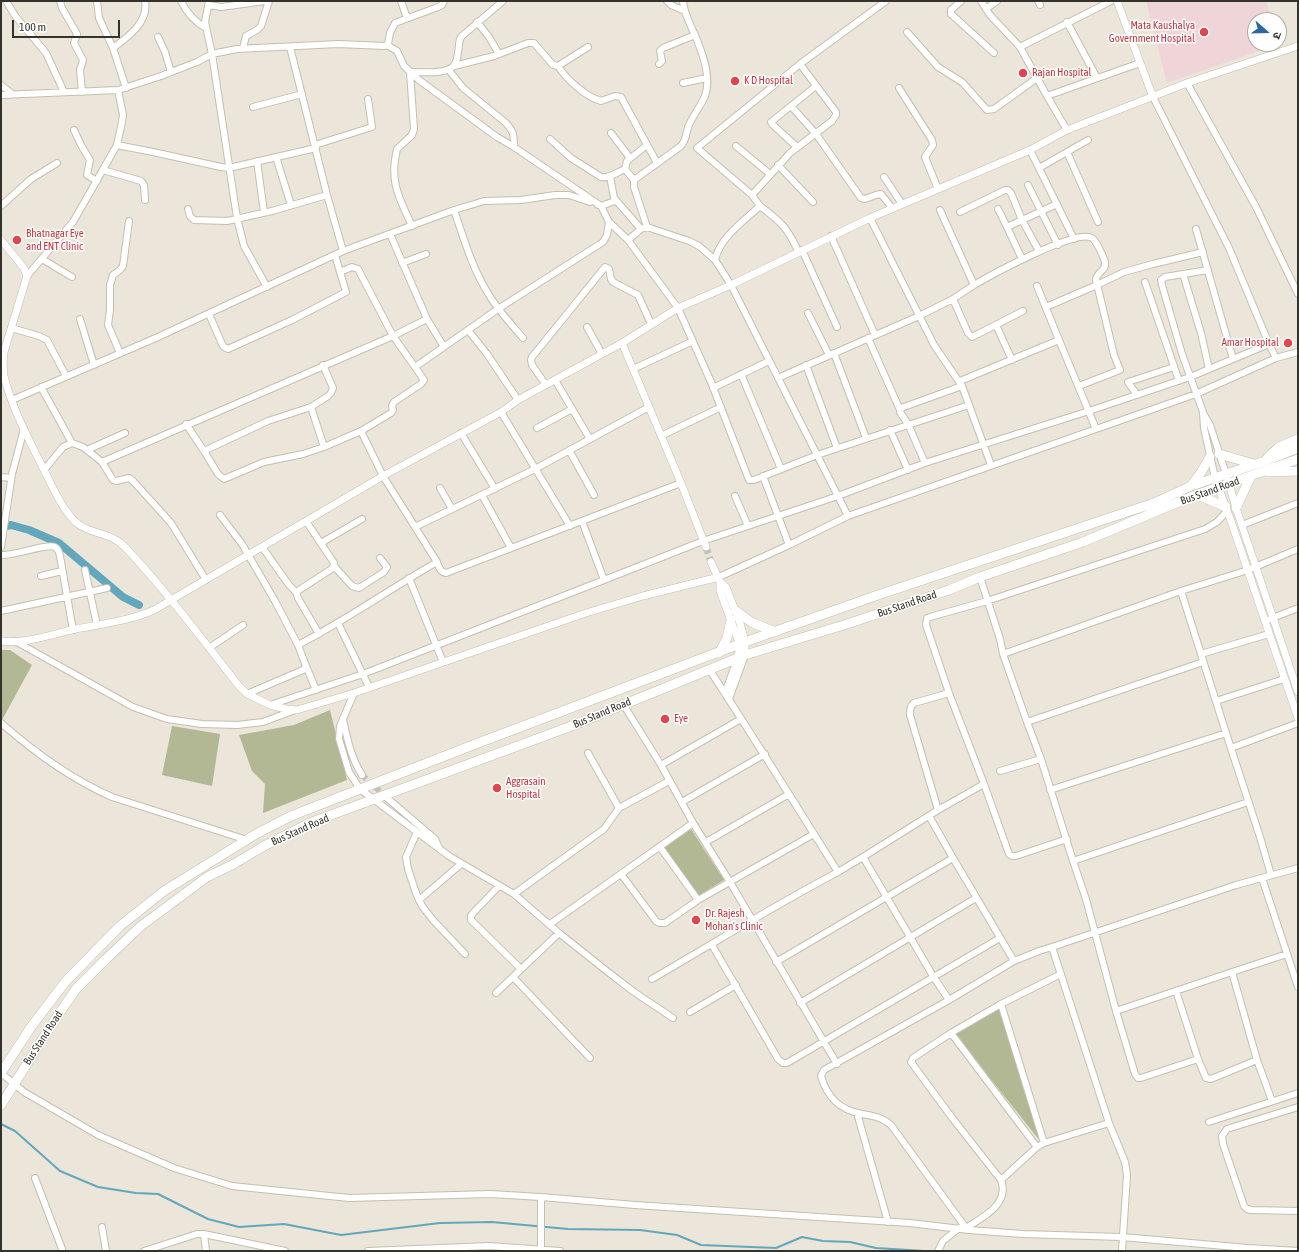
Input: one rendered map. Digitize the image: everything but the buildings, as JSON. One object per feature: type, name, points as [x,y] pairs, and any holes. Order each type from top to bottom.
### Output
[{"type":"main road","points":[[1265,461],[1278,447],[1298,439]]},
{"type":"main road","name":"Bus Stand Road","points":[[1,1073],[31,1027],[66,981],[120,926],[164,891],[247,840],[291,816],[473,745],[775,632],[878,595],[1154,503],[1192,486],[1298,448]]},
{"type":"main road","points":[[1219,454],[1254,464]]},
{"type":"main road","points":[[1192,486],[1210,457]]},
{"type":"main road","points":[[1264,472],[1298,459]]},
{"type":"main road","name":"Bus Stand Road","points":[[1,1105],[76,989],[141,926],[208,877],[264,846],[312,822],[569,727],[742,656],[847,624],[948,590],[980,577],[1083,542],[1198,494],[1264,472],[1298,471]]},
{"type":"main road","points":[[1198,494],[1230,508],[1252,476]]},
{"type":"main road","points":[[735,610],[751,622],[775,632]]},
{"type":"main road","points":[[719,653],[727,638],[731,620]]},
{"type":"street","points":[[6,1],[16,17],[46,54],[64,92]]},
{"type":"street","points":[[60,1],[62,8],[77,34],[74,43],[83,60],[80,70],[82,92]]},
{"type":"street","points":[[97,1],[99,18],[113,48],[126,88]]},
{"type":"street","points":[[113,48],[132,32],[141,21],[145,12],[145,1]]},
{"type":"street","points":[[181,1],[192,18],[198,24],[206,28]]},
{"type":"street","points":[[265,1],[221,7],[209,3],[205,16],[237,218],[244,246],[266,287]]},
{"type":"street","points":[[243,48],[246,36],[261,26],[269,1]]},
{"type":"street","points":[[401,1],[407,18]]},
{"type":"street","points":[[387,45],[392,27],[399,21],[438,7],[442,5],[444,1]]},
{"type":"street","points":[[452,68],[457,60],[460,38],[503,1]]},
{"type":"street","points":[[667,1],[671,5],[685,11]]},
{"type":"street","points":[[634,180],[681,146],[686,140],[690,122],[704,97],[707,78],[704,62],[685,11],[683,1]]},
{"type":"street","points":[[697,148],[800,64],[886,1]]},
{"type":"street","points":[[961,1],[951,10],[951,14],[994,53]]},
{"type":"street","points":[[981,1],[986,9],[1020,47],[1067,130]]},
{"type":"street","points":[[986,9],[997,1]]},
{"type":"street","points":[[1020,47],[1110,1]]},
{"type":"street","points":[[1117,1],[1153,97],[1230,248],[1276,358]]},
{"type":"street","points":[[477,22],[499,54]]},
{"type":"street","points":[[1067,22],[1097,78]]},
{"type":"street","points":[[907,32],[938,67],[962,82],[988,110],[994,109],[1037,78]]},
{"type":"street","points":[[659,64],[662,61],[660,51],[663,48],[695,35]]},
{"type":"street","points":[[158,37],[165,52],[171,72]]},
{"type":"street","points":[[410,72],[446,71],[528,43],[534,43],[553,65],[558,66],[562,73],[572,83],[594,98],[601,101],[614,96],[622,97],[657,163]]},
{"type":"street","points":[[1,94],[118,90],[171,72],[197,62],[212,54],[243,48],[338,44],[387,45],[397,51],[404,66],[419,80],[497,137],[601,206],[609,222],[628,240],[678,308],[721,407],[749,480],[752,481],[817,455],[866,438],[969,405]]},
{"type":"street","points":[[1,641],[40,638],[140,616],[154,610],[383,476],[501,412],[518,400],[622,343],[678,308],[731,285],[892,208],[1030,150],[1067,130],[1187,83],[1298,46]]},
{"type":"street","points":[[290,47],[316,146],[327,195],[343,251]]},
{"type":"street","points":[[558,66],[588,47]]},
{"type":"street","points":[[1047,96],[1140,63]]},
{"type":"street","points":[[752,195],[778,165],[797,148],[832,122],[836,115],[836,112],[800,64]]},
{"type":"street","points":[[452,68],[463,88],[506,123],[513,132],[514,147]]},
{"type":"street","points":[[410,72],[414,129],[412,136],[396,149],[394,166],[397,194],[412,226]]},
{"type":"street","points":[[683,83],[707,78]]},
{"type":"street","points":[[1187,83],[1256,208],[1298,294]]},
{"type":"street","points":[[1,85],[12,93]]},
{"type":"street","points":[[797,148],[773,125],[772,122],[816,86]]},
{"type":"street","points":[[899,88],[932,140],[933,145],[925,157],[938,189]]},
{"type":"street","points":[[118,90],[122,122],[117,145],[74,222],[27,276],[3,359],[3,375],[24,429],[55,493],[77,523],[83,527],[115,539],[124,546],[172,600],[239,686],[247,694],[270,705],[297,710]]},
{"type":"street","points":[[253,107],[302,94]]},
{"type":"street","points":[[117,145],[229,168],[316,146],[372,127],[368,99]]},
{"type":"street","points":[[791,106],[816,134],[861,198],[865,199],[881,194],[892,208]]},
{"type":"street","points":[[74,130],[90,160],[87,175],[97,181]]},
{"type":"street","points":[[611,133],[630,158]]},
{"type":"street","points":[[550,139],[572,158],[600,177],[605,178],[625,169]]},
{"type":"street","points":[[686,140],[752,195],[760,206],[784,226],[800,251],[837,327]]},
{"type":"street","points":[[1039,168],[1088,140]]},
{"type":"street","points":[[647,145],[630,158],[626,163],[625,169],[634,180],[634,187],[648,227]]},
{"type":"street","points":[[736,146],[770,174]]},
{"type":"street","points":[[1030,150],[1074,239]]},
{"type":"street","points":[[1067,152],[1098,222]]},
{"type":"street","points":[[276,157],[291,205]]},
{"type":"street","points":[[257,161],[264,212]]},
{"type":"street","points":[[1,206],[31,179],[57,163]]},
{"type":"street","points":[[778,165],[813,202]]},
{"type":"street","points":[[103,170],[141,181],[144,185],[144,200]]},
{"type":"street","points":[[610,176],[615,201],[641,229]]},
{"type":"street","points":[[884,177],[902,204]]},
{"type":"street","points":[[1028,185],[1058,245]]},
{"type":"street","points":[[960,212],[1005,190],[1008,190],[1011,193],[1022,220],[1039,251]]},
{"type":"street","points":[[188,209],[190,216],[194,220],[227,221],[327,195]]},
{"type":"street","points":[[12,400],[209,314],[343,251],[454,210],[484,201],[521,200],[563,195],[578,197],[601,206],[615,201]]},
{"type":"street","points":[[1008,227],[1057,204]]},
{"type":"street","points":[[715,260],[717,252],[723,241],[760,206]]},
{"type":"street","points":[[998,209],[1008,227],[1022,259]]},
{"type":"street","points":[[454,210],[476,271],[488,294],[498,309],[523,338]]},
{"type":"street","points":[[940,210],[974,285]]},
{"type":"street","points":[[870,218],[934,345],[961,384],[991,465]]},
{"type":"street","points":[[120,354],[108,325],[110,285],[115,272],[120,270],[123,266],[129,221]]},
{"type":"street","points":[[415,367],[498,309],[603,242],[607,235],[609,222]]},
{"type":"street","points":[[628,240],[641,229],[648,227],[689,241],[699,246],[715,260],[731,285],[848,516]]},
{"type":"street","points":[[1196,229],[1233,359]]},
{"type":"street","points":[[390,234],[426,319],[444,347]]},
{"type":"street","points":[[831,236],[875,335]]},
{"type":"street","points":[[778,378],[919,316],[953,299],[974,285],[1039,251],[1074,239],[1088,237],[1092,238],[1104,258],[1106,265],[1096,277],[1097,285],[1114,355],[1120,370],[1079,386]]},
{"type":"street","points":[[1,240],[24,268],[27,276]]},
{"type":"street","points":[[1046,307],[1132,269],[1203,252]]},
{"type":"street","points":[[402,263],[426,254]]},
{"type":"street","points":[[209,314],[222,344],[228,349],[292,320],[345,293],[346,290],[335,255]]},
{"type":"street","points":[[42,259],[72,277]]},
{"type":"street","points":[[186,424],[218,474],[224,479],[264,462],[303,454],[324,447],[361,431],[391,414],[394,402],[421,384],[424,380],[393,336],[358,269],[352,267],[340,272]]},
{"type":"street","points":[[546,385],[532,365],[532,357],[605,267],[609,268],[613,282],[639,296],[651,324]]},
{"type":"street","points":[[1208,270],[1165,277],[1162,280],[1162,285],[1190,377],[1203,412],[1210,425],[1226,474],[1229,484],[1230,508],[1248,570],[1298,718]]},
{"type":"street","points":[[1183,274],[1201,333],[1209,370]]},
{"type":"street","points":[[1146,282],[1179,381]]},
{"type":"street","points":[[1037,286],[1096,429]]},
{"type":"street","points":[[953,299],[970,336],[974,336],[1023,311]]},
{"type":"street","points":[[808,313],[831,354],[866,438]]},
{"type":"street","points":[[80,318],[94,364]]},
{"type":"street","points":[[102,462],[186,424],[393,336],[426,319]]},
{"type":"street","points":[[996,325],[1012,360]]},
{"type":"street","points":[[587,327],[602,354]]},
{"type":"street","points":[[11,328],[39,336],[47,340],[66,376]]},
{"type":"street","points":[[468,330],[487,354],[518,400]]},
{"type":"street","points":[[868,338],[925,463]]},
{"type":"street","points":[[900,410],[904,406],[961,384],[1059,340]]},
{"type":"street","points":[[633,369],[693,341]]},
{"type":"street","points":[[622,343],[681,484],[704,544]]},
{"type":"street","points":[[270,705],[363,674],[604,580],[704,544],[748,526],[838,496],[925,463],[983,446],[1179,381],[1209,370],[1269,344]]},
{"type":"street","points":[[15,641],[133,707],[167,719],[215,725],[254,724],[354,693],[586,613],[643,596],[720,579],[848,516],[1196,394],[1276,358],[1298,352]]},
{"type":"street","points":[[713,388],[769,361]]},
{"type":"street","points":[[204,451],[268,421],[311,407],[328,396],[332,390],[332,385],[323,365]]},
{"type":"street","points":[[806,365],[837,448]]},
{"type":"street","points":[[1137,395],[1128,382],[1174,367]]},
{"type":"street","points":[[741,374],[780,469]]},
{"type":"street","points":[[555,380],[590,439]]},
{"type":"street","points":[[41,387],[72,443]]},
{"type":"street","points":[[311,407],[324,447]]},
{"type":"street","points":[[415,527],[535,469],[649,407]]},
{"type":"street","points":[[661,436],[721,407]]},
{"type":"street","points":[[537,428],[572,409]]},
{"type":"street","points":[[501,412],[570,526]]},
{"type":"street","points":[[1203,412],[1204,428],[1218,488],[1242,525],[1298,692]]},
{"type":"street","points":[[1,547],[4,503],[24,429]]},
{"type":"street","points":[[890,430],[908,470]]},
{"type":"street","points":[[361,431],[383,476],[440,569],[446,573],[681,484]]},
{"type":"street","points":[[461,433],[495,489]]},
{"type":"street","points":[[87,450],[125,434]]},
{"type":"street","points":[[44,470],[63,447],[75,443],[102,462],[111,479],[116,481],[129,478],[134,481],[162,512],[178,534],[206,580]]},
{"type":"street","points":[[570,450],[594,495]]},
{"type":"street","points":[[763,476],[789,545]]},
{"type":"street","points":[[1,477],[11,478]]},
{"type":"street","points":[[440,488],[452,509]]},
{"type":"street","points":[[482,495],[511,548]]},
{"type":"street","points":[[734,496],[748,526]]},
{"type":"street","points":[[1242,525],[1298,503]]},
{"type":"street","points":[[1067,839],[1016,856],[1012,856],[1008,851],[984,784],[948,692],[926,625],[927,618],[987,601],[1205,530],[1217,522],[1230,508]]},
{"type":"street","points":[[220,515],[242,544],[275,601],[298,645],[316,690]]},
{"type":"street","points":[[321,543],[362,519]]},
{"type":"street","points":[[306,521],[332,560],[334,566],[352,586],[359,588],[384,572],[387,567],[380,558]]},
{"type":"street","points":[[582,521],[604,580]]},
{"type":"street","points":[[1,555],[55,547],[58,550],[73,630]]},
{"type":"street","points":[[262,547],[289,585],[296,592],[319,634]]},
{"type":"street","points":[[1003,654],[1181,591],[1248,570],[1298,549]]},
{"type":"street","points":[[298,645],[338,623],[437,562]]},
{"type":"street","points":[[711,562],[726,587],[735,610],[743,644],[742,656],[729,699]]},
{"type":"street","points":[[296,592],[334,566]]},
{"type":"street","points":[[85,570],[97,625]]},
{"type":"street","points":[[41,576],[62,571]]},
{"type":"street","points":[[980,577],[1000,639],[1003,654],[1041,760],[1086,898],[1116,1011],[1135,1074],[1138,1078],[1141,1078],[1198,1059]]},
{"type":"street","points":[[409,578],[443,662]]},
{"type":"street","points":[[720,579],[720,591],[731,620],[743,644]]},
{"type":"street","points":[[1,611],[107,588]]},
{"type":"street","points":[[1181,591],[1271,875]]},
{"type":"street","points":[[1265,621],[1298,608]]},
{"type":"street","points":[[338,623],[368,687]]},
{"type":"street","points":[[209,648],[243,625]]},
{"type":"street","points":[[1201,654],[1269,634]]},
{"type":"street","points":[[725,693],[742,656]]},
{"type":"street","points":[[1027,722],[1203,662]]},
{"type":"street","points":[[247,694],[304,670],[306,666]]},
{"type":"street","points":[[709,669],[765,754],[838,872]]},
{"type":"street","points":[[1216,701],[1284,679]]},
{"type":"street","points":[[938,810],[910,715],[910,710],[911,705],[914,703],[948,692]]},
{"type":"street","points":[[354,693],[343,718],[339,731],[339,739],[349,772],[360,789],[374,798],[449,856],[514,894],[559,933],[634,992],[673,1018]]},
{"type":"street","points":[[623,704],[661,765],[693,823],[730,882],[836,1064]]},
{"type":"street","points":[[343,718],[350,749],[362,775]]},
{"type":"street","points":[[661,765],[741,719]]},
{"type":"street","points":[[1,723],[20,740],[41,755],[95,789],[112,797],[247,840]]},
{"type":"street","points":[[1231,748],[1298,723]]},
{"type":"street","points":[[1050,790],[1226,733]]},
{"type":"street","points":[[588,753],[619,808]]},
{"type":"street","points":[[682,802],[765,754]]},
{"type":"street","points":[[1000,771],[1041,760]]},
{"type":"street","points":[[514,894],[604,829],[619,808],[669,781]]},
{"type":"street","points":[[652,979],[712,945],[751,920],[838,872],[938,810],[984,784]]},
{"type":"street","points":[[706,842],[789,794]]},
{"type":"street","points":[[386,797],[435,839],[440,849]]},
{"type":"street","points":[[1073,861],[1248,802]]},
{"type":"street","points":[[929,816],[952,858],[1014,961]]},
{"type":"street","points":[[550,924],[693,823]]},
{"type":"street","points":[[417,832],[408,852],[406,863],[419,900],[433,920],[465,954]]},
{"type":"street","points":[[621,874],[656,921],[659,923],[665,923],[698,900],[814,834]]},
{"type":"street","points":[[660,847],[698,900]]},
{"type":"street","points":[[863,857],[933,976],[950,1000]]},
{"type":"street","points":[[776,962],[952,858]]},
{"type":"street","points":[[419,900],[461,864]]},
{"type":"street","points":[[968,1229],[891,1125],[880,1118],[848,1110],[836,1103],[822,1080],[822,1072],[950,1000],[1014,961],[1038,950],[1095,933],[1236,885],[1298,868]]},
{"type":"street","points":[[1262,878],[1298,987]]},
{"type":"street","points":[[499,886],[473,913],[471,920],[521,969]]},
{"type":"street","points":[[800,1003],[976,898]]},
{"type":"street","points":[[496,993],[559,933]]},
{"type":"street","points":[[712,945],[781,1062],[787,1063],[1000,938]]},
{"type":"street","points":[[1052,946],[1109,1123],[1125,1162],[1127,1175],[1122,1251]]},
{"type":"street","points":[[1116,1011],[1287,954]]},
{"type":"street","points":[[1232,972],[1257,1060],[1272,1101]]},
{"type":"street","points":[[968,1229],[998,1205],[1004,1187],[1001,1180],[911,1062],[913,1058],[951,1033],[1001,1004],[1061,974]]},
{"type":"street","points":[[513,977],[590,1058]]},
{"type":"street","points":[[690,1012],[736,985]]},
{"type":"street","points":[[1176,991],[1198,1059],[1206,1078],[1209,1079],[1257,1060]]},
{"type":"street","points":[[1001,1004],[1044,1143]]},
{"type":"street","points":[[951,1033],[1037,1147]]},
{"type":"street","points":[[1,1073],[24,1092],[98,1135],[174,1168],[232,1186],[349,1198],[490,1194],[541,1196],[635,1205],[888,1222],[1030,1234],[1122,1237],[1298,1251]]},
{"type":"street","points":[[1209,1122],[1298,1093]]},
{"type":"street","points":[[1298,1107],[1227,1129],[1222,1136],[1223,1144],[1242,1202],[1247,1209],[1298,1211]]},
{"type":"street","points":[[857,1113],[888,1222]]},
{"type":"street","points":[[1001,1180],[1037,1147],[1044,1143],[1109,1123]]},
{"type":"street","points":[[35,1178],[60,1250]]},
{"type":"street","points":[[541,1196],[541,1250]]},
{"type":"street","points":[[102,1227],[106,1251]]},
{"type":"street","points":[[938,1251],[943,1241],[959,1228]]},
{"type":"street","points":[[144,1251],[191,1234],[204,1234],[285,1251]]},
{"type":"street","points":[[204,1234],[206,1251]]},
{"type":"street","points":[[368,1251],[489,1249],[560,1251]]},
{"type":"shaded area","name":"Mata Kaushalya Government Hospital","points":[[1146,1],[1266,1],[1269,12],[1247,12],[1247,52],[1256,52],[1167,83]]},
{"type":"green space","points":[[1,650],[10,650],[32,665],[2,720],[1,719]]},
{"type":"green space","points":[[330,710],[347,780],[263,813],[265,784],[252,771],[239,735],[294,725]]},
{"type":"green space","points":[[172,726],[220,734],[212,786],[162,775]]},
{"type":"green space","points":[[691,829],[724,880],[698,896],[663,849]]},
{"type":"green space","points":[[999,1008],[1040,1141],[955,1034]]},
{"type":"waterway","points":[[1,527],[11,525],[29,530],[59,543],[123,597],[139,605]]},
{"type":"waterway","points":[[1,1124],[15,1131],[60,1171],[98,1187],[136,1193],[158,1194],[208,1219],[239,1227],[284,1224],[341,1235],[440,1223],[492,1222],[568,1229],[640,1230],[677,1235],[701,1245],[776,1248],[802,1237],[823,1241],[850,1242],[876,1248],[925,1251]]},
{"type":"tunnel","points":[[706,547],[711,562]]},
{"type":"tunnel","points":[[362,775],[386,797]]},
{"type":"place","name":"Mata Kaushalya Government Hospital","points":[[1204,32]]},
{"type":"place","name":"Rajan Hospital","points":[[1023,73]]},
{"type":"place","name":"K D Hospital","points":[[735,81]]},
{"type":"place","name":"Bhatnagar Eye and ENT Clinic","points":[[17,240]]},
{"type":"place","name":"Amar Hospital","points":[[1288,343]]},
{"type":"place","name":"Eye","points":[[665,719]]},
{"type":"place","name":"Aggrasain Hospital","points":[[497,788]]},
{"type":"place","name":"Dr. Rajesh Mohan's Clinic","points":[[696,920]]}]
